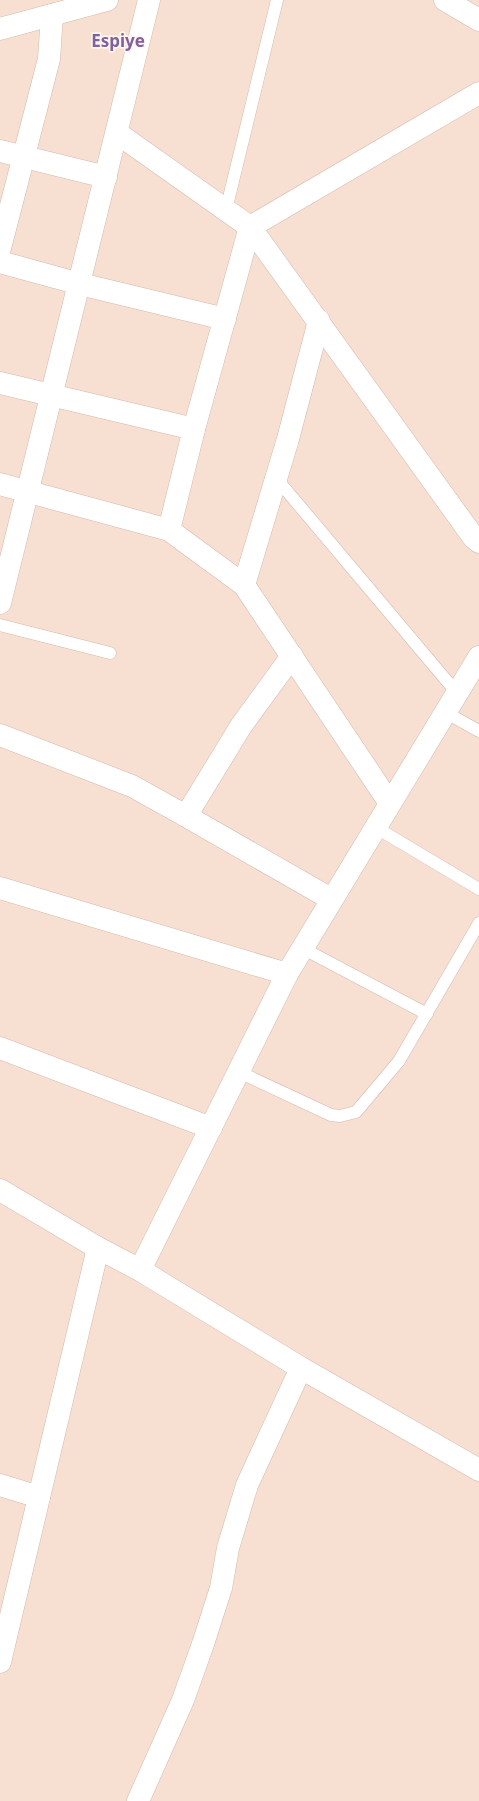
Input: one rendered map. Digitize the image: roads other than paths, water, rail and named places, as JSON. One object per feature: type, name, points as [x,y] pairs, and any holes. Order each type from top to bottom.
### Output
[{"type":"street","points":[[0,30],[107,0]]},
{"type":"street","points":[[0,603],[149,0]]},
{"type":"street","points":[[445,0],[479,20]]},
{"type":"street","points":[[0,248],[50,59],[52,15]]},
{"type":"street","points":[[169,530],[194,430],[250,228],[479,93]]},
{"type":"street","points":[[117,133],[250,228],[477,538]]},
{"type":"street","points":[[0,151],[106,177]]},
{"type":"street","points":[[0,262],[80,284],[225,319]]},
{"type":"street","points":[[244,585],[276,478],[319,321]]},
{"type":"street","points":[[0,383],[194,430]]},
{"type":"street","points":[[0,484],[169,530],[244,585],[390,802]]},
{"type":"street","points":[[186,816],[242,726],[292,656]]},
{"type":"street","points":[[140,1270],[287,974],[375,826],[479,657]]},
{"type":"street","points":[[0,736],[132,786],[331,899]]},
{"type":"street","points":[[0,888],[287,974]]},
{"type":"street","points":[[0,1048],[211,1128]]},
{"type":"street","points":[[0,1190],[98,1248],[140,1270],[301,1368],[479,1470]]},
{"type":"street","points":[[0,1662],[98,1248]]},
{"type":"street","points":[[138,1801],[183,1700],[204,1644],[221,1588],[228,1548],[247,1484],[301,1368]]},
{"type":"street","points":[[0,1485],[39,1496]]},
{"type":"lane","points":[[226,210],[277,0]]},
{"type":"lane","points":[[276,478],[457,693]]},
{"type":"lane","points":[[0,625],[110,654]]},
{"type":"lane","points":[[445,712],[479,731]]},
{"type":"lane","points":[[375,826],[479,889]]},
{"type":"lane","points":[[239,1072],[331,1115],[348,1115],[356,1112],[399,1061],[479,923]]},
{"type":"lane","points":[[302,948],[426,1014]]},
{"type":"district","name":"Espiye","points":[[118,41]]}]
